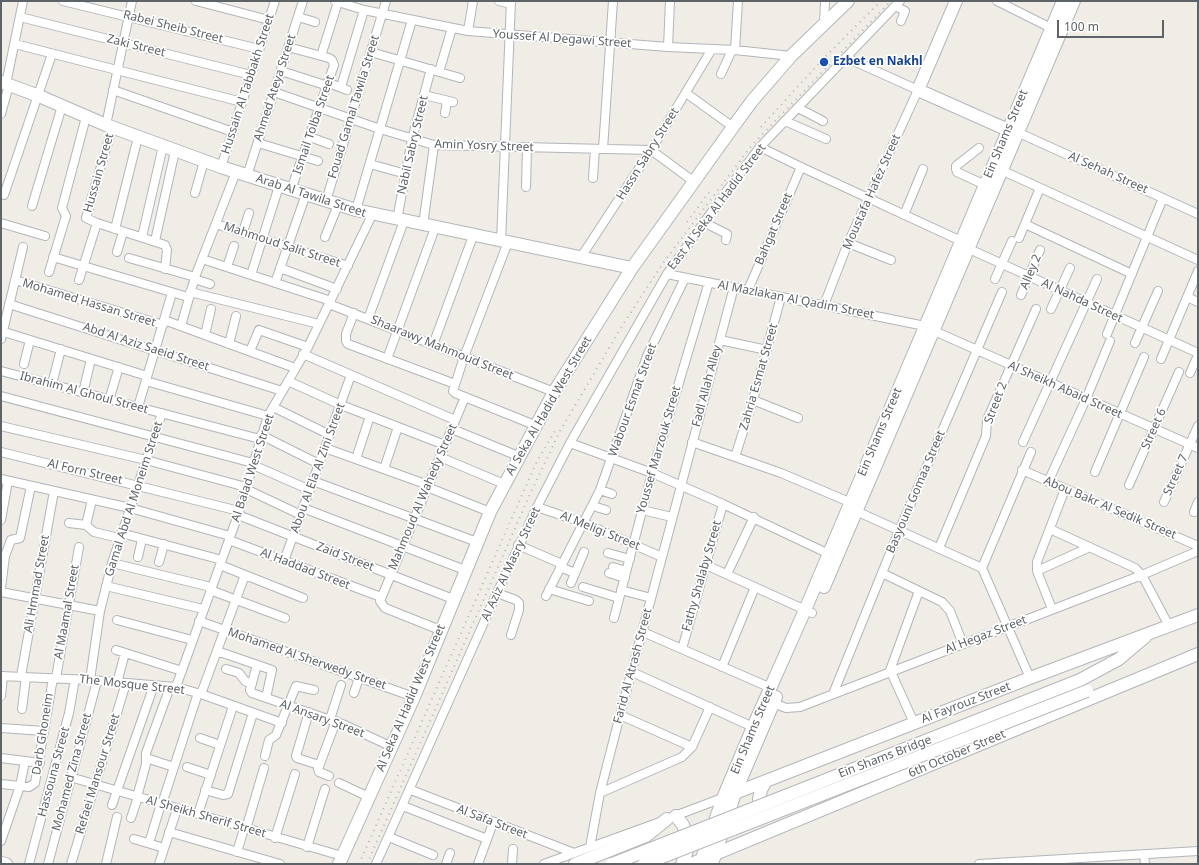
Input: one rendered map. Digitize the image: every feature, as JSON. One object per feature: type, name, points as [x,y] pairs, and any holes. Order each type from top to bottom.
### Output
[{"type":"main road","name":"Al Seka Al Hadid West Street","points":[[340,860],[414,697],[440,630],[490,512],[518,456],[537,426],[554,392],[632,268],[732,127],[752,101],[791,56],[848,1]]},
{"type":"main road","points":[[920,85],[956,1]]},
{"type":"main road","name":"Ein Shams Street","points":[[708,860],[723,798],[770,688],[809,611],[855,506],[964,244],[1001,170],[1013,131],[1051,28],[1063,1]]},
{"type":"main road","name":"Ein Shams Street","points":[[964,244],[985,185],[1013,131],[1074,1]]},
{"type":"main road","name":"Arab Al Tawila Street","points":[[6,84],[39,96],[109,127],[176,151],[242,174],[372,215],[632,268]]},
{"type":"main road","name":"Al Sehah Street","points":[[920,85],[1013,131]]},
{"type":"main road","name":"Ein Shams Street","points":[[708,860],[773,703],[809,611],[829,554],[855,506]]},
{"type":"main road","name":"Al Fayrouz Street","points":[[735,793],[1030,678],[1198,615]]},
{"type":"main road","name":"Ein Shams Bridge","points":[[612,864],[1080,680],[1118,659],[1149,633]]},
{"type":"main road","name":"6th October Street","points":[[691,864],[708,860],[778,828],[1198,654]]},
{"type":"main road","name":"Ein Shams Bridge","points":[[644,864],[1087,691],[1124,678],[1162,668]]},
{"type":"main road","points":[[766,782],[761,790],[759,799],[760,808],[764,817],[770,824],[778,828]]},
{"type":"main road","points":[[575,858],[634,841],[657,828],[671,817],[683,825],[688,836],[688,848],[682,864]]},
{"type":"main road","points":[[1,863],[6,864]]},
{"type":"street","points":[[1,114],[23,1]]},
{"type":"street","name":"Rabei Sheib Street","points":[[63,1],[128,16],[259,50]]},
{"type":"street","points":[[109,127],[113,90],[132,1]]},
{"type":"street","points":[[196,1],[269,20]]},
{"type":"street","name":"Hussain Al Tabbakh Street","points":[[221,167],[275,1]]},
{"type":"street","name":"Ahmed Ateya Street","points":[[180,326],[194,278],[216,224],[258,142],[302,1]]},
{"type":"street","points":[[288,47],[321,56],[336,1]]},
{"type":"street","name":"Youssef Al Degawi Street","points":[[336,1],[364,10],[412,20],[468,31],[509,36],[733,50],[791,56]]},
{"type":"street","name":"Fouad Gamal Tawila Street","points":[[326,201],[386,1]]},
{"type":"street","points":[[468,31],[473,1]]},
{"type":"street","points":[[499,1],[511,2],[504,148],[504,242],[453,392],[537,426]]},
{"type":"street","points":[[594,178],[599,149],[613,1]]},
{"type":"street","points":[[668,47],[670,1]]},
{"type":"street","points":[[721,74],[733,50],[738,1]]},
{"type":"street","points":[[824,25],[825,1]]},
{"type":"street","points":[[997,1],[1051,28]]},
{"type":"street","points":[[898,3],[905,11],[901,21]]},
{"type":"street","name":"East Al Seka Al Hadid Street","points":[[667,274],[760,147],[847,58],[898,3]]},
{"type":"street","points":[[281,71],[344,89],[364,10]]},
{"type":"street","name":"Zaki Street","points":[[20,17],[251,75]]},
{"type":"street","points":[[298,17],[316,22]]},
{"type":"street","points":[[356,210],[412,20]]},
{"type":"street","name":"Nabil Sabry Street","points":[[368,319],[400,221],[412,139],[424,95],[452,28]]},
{"type":"street","points":[[15,44],[242,102]]},
{"type":"street","name":"Hassn Sabry Street","points":[[581,257],[651,150],[712,49]]},
{"type":"street","points":[[371,52],[460,78]]},
{"type":"street","points":[[4,194],[39,96],[52,54]]},
{"type":"street","name":"Ismail Tolba Street","points":[[291,190],[334,65],[332,60],[321,56]]},
{"type":"street","name":"Al Sehah Street","points":[[847,58],[920,85]]},
{"type":"street","name":"Moustafa Hafez Street","points":[[824,305],[848,243],[920,85]]},
{"type":"street","points":[[113,90],[233,132]]},
{"type":"street","name":"Amin Yosry Street","points":[[274,92],[380,130],[434,145],[504,148],[651,150]]},
{"type":"street","points":[[686,93],[732,127]]},
{"type":"street","points":[[424,95],[450,101],[445,114]]},
{"type":"street","points":[[32,206],[62,106]]},
{"type":"street","points":[[798,108],[823,121]]},
{"type":"street","points":[[49,272],[66,216],[62,208],[86,117]]},
{"type":"street","points":[[785,121],[826,139]]},
{"type":"street","name":"Hussain Street","points":[[97,223],[86,218],[109,127]]},
{"type":"street","name":"Al Sehah Street","points":[[1013,131],[1198,214]]},
{"type":"street","points":[[117,252],[119,230],[138,137]]},
{"type":"street","points":[[310,137],[329,144]]},
{"type":"street","points":[[258,142],[318,162]]},
{"type":"street","points":[[423,225],[434,145]]},
{"type":"street","points":[[142,237],[163,146]]},
{"type":"street","name":"Al Nahda Street","points":[[760,147],[964,244],[1001,264],[1198,354]]},
{"type":"street","points":[[526,187],[528,148]]},
{"type":"street","points":[[978,148],[956,166],[956,169],[957,172],[985,185]]},
{"type":"street","points":[[651,150],[693,181]]},
{"type":"street","points":[[154,241],[176,151]]},
{"type":"street","points":[[195,193],[204,161]]},
{"type":"street","points":[[370,164],[406,174]]},
{"type":"street","name":"Bahgat Street","points":[[748,290],[801,167]]},
{"type":"street","points":[[904,215],[923,169]]},
{"type":"street","points":[[1001,170],[1198,260]]},
{"type":"street","points":[[251,275],[279,186]]},
{"type":"street","points":[[995,279],[1001,264],[1025,224],[1040,188]]},
{"type":"street","points":[[275,283],[306,194]]},
{"type":"street","points":[[1048,482],[1086,399],[1109,338],[1115,316],[1164,198]]},
{"type":"street","points":[[325,237],[338,205]]},
{"type":"street","points":[[243,232],[249,213]]},
{"type":"street","name":"Al Balad West Street","points":[[131,818],[146,764],[146,758],[173,687],[182,671],[210,589],[239,513],[268,416],[308,347],[372,215]]},
{"type":"street","points":[[704,222],[727,234],[726,240]]},
{"type":"street","points":[[1,223],[45,236]]},
{"type":"street","points":[[79,280],[97,223],[163,244],[166,247],[165,269]]},
{"type":"street","name":"Mahmoud Salit Street","points":[[216,224],[348,266]]},
{"type":"street","points":[[1025,224],[1132,274]]},
{"type":"street","points":[[388,359],[435,228]]},
{"type":"street","points":[[433,345],[473,236]]},
{"type":"street","points":[[848,243],[891,260]]},
{"type":"street","points":[[227,267],[234,246]]},
{"type":"street","points":[[23,247],[2,334],[62,349],[119,367],[146,378],[268,416]]},
{"type":"street","name":"Alley 2","points":[[1021,295],[1040,250]]},
{"type":"street","points":[[53,258],[172,293],[189,295],[319,324]]},
{"type":"street","points":[[129,258],[210,284]]},
{"type":"street","name":"Shaarawy Mahmoud Street","points":[[202,259],[330,302],[368,319],[554,392]]},
{"type":"street","points":[[280,268],[337,289]]},
{"type":"street","points":[[1051,309],[1070,268]]},
{"type":"street","points":[[1161,360],[1198,272]]},
{"type":"street","name":"Al Mazlakan Al Qadim Street","points":[[667,274],[824,305],[928,328]]},
{"type":"street","name":"Al Aziz Al Masry Street","points":[[376,864],[411,790],[518,545],[570,442],[667,274]]},
{"type":"street","name":"Wabour Esmat Street","points":[[589,601],[547,593],[593,506],[612,458],[647,356],[685,278]]},
{"type":"street","points":[[1023,442],[1097,279]]},
{"type":"street","name":"Mohamed Hassan Street","points":[[15,280],[164,323],[180,326],[295,368]]},
{"type":"street","name":"Youssef Marzouk Street","points":[[614,618],[652,473],[709,282]]},
{"type":"street","name":"Fadl Allah Alley","points":[[681,486],[734,287]]},
{"type":"street","points":[[1135,343],[1158,291]]},
{"type":"street","name":"Basyouni Gomaa Street","points":[[833,694],[899,531],[1002,292]]},
{"type":"street","points":[[138,407],[172,293]]},
{"type":"street","name":"Zahria Esmat Street","points":[[735,457],[753,400],[781,297]]},
{"type":"street","points":[[1187,297],[1198,302]]},
{"type":"street","name":"Abd Al Aziz Saeid Street","points":[[10,304],[282,391]]},
{"type":"street","points":[[205,335],[211,309]]},
{"type":"street","name":"Street 2","points":[[939,548],[986,431],[987,420],[1036,309]]},
{"type":"street","points":[[354,313],[346,334],[348,344],[455,384]]},
{"type":"street","points":[[228,344],[236,316]]},
{"type":"street","name":"Al Sheikh Abaid Street","points":[[928,328],[1198,448]]},
{"type":"street","points":[[250,352],[259,330],[308,347]]},
{"type":"street","points":[[24,364],[30,340]]},
{"type":"street","points":[[720,340],[747,350],[767,350]]},
{"type":"street","points":[[52,384],[62,349]]},
{"type":"street","points":[[303,354],[456,420]]},
{"type":"street","points":[[1190,373],[1198,354]]},
{"type":"street","points":[[1095,472],[1144,357]]},
{"type":"street","points":[[83,393],[91,358]]},
{"type":"street","points":[[109,400],[119,367]]},
{"type":"street","name":"Ibrahim Al Ghoul Street","points":[[1,372],[261,437]]},
{"type":"street","name":"Street 6","points":[[1129,485],[1179,372]]},
{"type":"street","name":"Abou Al Ela Al Zini Street","points":[[284,561],[352,375]]},
{"type":"street","points":[[288,381],[341,405],[445,445]]},
{"type":"street","points":[[1,396],[154,436],[253,464],[310,490]]},
{"type":"street","name":"Mahmoud Al Wahedy Street","points":[[381,597],[465,397]]},
{"type":"street","points":[[753,400],[798,418]]},
{"type":"street","points":[[273,407],[330,435]]},
{"type":"street","name":"Gamal Abd Al Moneim Street","points":[[93,681],[100,611],[106,586],[120,535],[162,413]]},
{"type":"street","points":[[356,459],[370,416]]},
{"type":"street","points":[[1,426],[146,460],[246,488],[302,512],[402,546],[465,570]]},
{"type":"street","name":"Street 7","points":[[1164,502],[1198,426]]},
{"type":"street","points":[[384,469],[398,427]]},
{"type":"street","points":[[452,429],[518,456]]},
{"type":"street","points":[[261,437],[319,464]]},
{"type":"street","points":[[570,442],[652,473],[754,517],[829,554]]},
{"type":"street","points":[[692,442],[781,473],[855,506],[899,531],[982,568],[1006,627],[1030,678]]},
{"type":"street","points":[[325,448],[428,486],[490,512]]},
{"type":"street","name":"Al Forn Street","points":[[1,452],[138,485],[239,513]]},
{"type":"street","points":[[982,568],[1022,470],[1031,452]]},
{"type":"street","points":[[440,457],[504,484]]},
{"type":"street","name":"Abou Bakr Al Sedik Street","points":[[1022,470],[1198,546]]},
{"type":"street","points":[[1,520],[4,480]]},
{"type":"street","name":"Al Haddad Street","points":[[4,480],[130,508],[230,538],[284,561],[381,597]]},
{"type":"street","points":[[313,481],[477,542]]},
{"type":"street","points":[[1,584],[4,552],[10,541],[20,538],[31,486]]},
{"type":"street","name":"Farid Al Atrash Street","points":[[590,847],[600,793],[681,486]]},
{"type":"street","points":[[1052,609],[1037,571],[1037,562],[1066,489]]},
{"type":"street","points":[[600,490],[612,494]]},
{"type":"street","name":"Ali Hmmad Street","points":[[22,709],[23,677],[34,599],[54,491]]},
{"type":"street","points":[[86,525],[92,500]]},
{"type":"street","points":[[1194,512],[1198,502]]},
{"type":"street","name":"Fathy Shalaby Street","points":[[682,649],[723,504]]},
{"type":"street","points":[[593,506],[606,510]]},
{"type":"street","name":"Al Meligi Street","points":[[537,507],[584,523],[662,557]]},
{"type":"street","points":[[642,510],[672,517]]},
{"type":"street","name":"Zaid Street","points":[[239,513],[293,537],[453,599]]},
{"type":"street","points":[[727,574],[754,517]]},
{"type":"street","points":[[69,523],[86,525],[94,532],[120,535],[164,544],[221,563],[303,598]]},
{"type":"street","points":[[1050,529],[1128,564],[1142,575],[1169,626]]},
{"type":"street","points":[[138,557],[142,539]]},
{"type":"street","points":[[159,562],[164,544]]},
{"type":"street","points":[[518,545],[576,573]]},
{"type":"street","name":"Al Maamal Street","points":[[54,678],[79,546]]},
{"type":"street","points":[[1037,571],[1090,547]]},
{"type":"street","name":"Al Hegaz Street","points":[[773,703],[786,708],[794,709],[1142,575],[1198,551]]},
{"type":"street","points":[[571,583],[584,552]]},
{"type":"street","points":[[608,553],[630,559]]},
{"type":"street","points":[[112,563],[210,589],[235,600],[285,618]]},
{"type":"street","points":[[706,565],[809,611]]},
{"type":"street","points":[[611,570],[626,574]]},
{"type":"street","points":[[882,573],[946,606],[963,644]]},
{"type":"street","points":[[149,844],[174,767],[244,574]]},
{"type":"street","points":[[106,586],[203,609]]},
{"type":"street","points":[[583,587],[651,598]]},
{"type":"street","points":[[722,667],[755,587]]},
{"type":"street","points":[[914,723],[890,672],[919,591]]},
{"type":"street","points":[[1,592],[100,611]]},
{"type":"street","points":[[497,593],[516,600],[519,603],[519,610],[511,635]]},
{"type":"street","points":[[381,597],[381,605],[385,608],[440,630]]},
{"type":"street","points":[[118,620],[192,640]]},
{"type":"street","name":"Mohamed Al Sherwedy Street","points":[[199,621],[414,697]]},
{"type":"street","points":[[643,632],[770,688]]},
{"type":"street","points":[[116,650],[182,671]]},
{"type":"street","points":[[216,651],[273,671],[266,698]]},
{"type":"street","name":"Refaei Mansour Street","points":[[71,864],[96,784],[122,683],[125,653]]},
{"type":"street","points":[[226,669],[240,674],[246,681],[252,684],[257,665]]},
{"type":"street","points":[[632,672],[753,726]]},
{"type":"street","points":[[1,696],[2,676]]},
{"type":"street","name":"The Mosque Street","points":[[2,676],[75,679],[173,687],[200,694],[282,723]]},
{"type":"street","name":"Darb Ghoneim","points":[[20,786],[29,787],[35,783],[40,763],[44,731],[54,678]]},
{"type":"street","points":[[354,693],[359,678]]},
{"type":"street","name":"Hassouna Street","points":[[29,864],[69,713],[75,679]]},
{"type":"street","name":"Mohamed Zina Street","points":[[48,864],[93,681]]},
{"type":"street","name":"Al Ansary Street","points":[[252,684],[250,690],[252,693],[333,720],[392,747]]},
{"type":"street","points":[[112,805],[154,685]]},
{"type":"street","points":[[329,776],[318,771],[333,720],[341,685]]},
{"type":"street","points":[[265,756],[269,740],[276,735],[282,723],[296,686],[314,690]]},
{"type":"street","points":[[198,814],[233,706]]},
{"type":"street","points":[[600,793],[674,762],[688,752],[692,747],[710,707]]},
{"type":"street","points":[[308,712],[296,756],[297,758],[319,765]]},
{"type":"street","points":[[205,790],[223,795],[228,794],[253,713]]},
{"type":"street","points":[[620,715],[692,747]]},
{"type":"street","points":[[1,728],[44,731]]},
{"type":"street","points":[[200,738],[220,745]]},
{"type":"street","points":[[1,758],[40,763]]},
{"type":"street","points":[[146,758],[174,767]]},
{"type":"street","points":[[1,841],[20,786],[25,761]]},
{"type":"street","points":[[187,768],[210,775]]},
{"type":"street","points":[[237,852],[264,768]]},
{"type":"street","points":[[275,838],[295,774]]},
{"type":"street","name":"Al Sheikh Sherif Street","points":[[70,777],[307,847],[340,860]]},
{"type":"street","points":[[339,783],[369,797]]},
{"type":"street","points":[[1,784],[20,786]]},
{"type":"street","points":[[307,847],[325,789]]},
{"type":"street","name":"Al Safa Street","points":[[411,790],[494,823],[575,858]]},
{"type":"street","points":[[544,864],[575,858],[590,847],[735,793]]},
{"type":"street","points":[[403,806],[487,839]]},
{"type":"street","points":[[159,864],[177,809]]},
{"type":"street","points":[[106,864],[117,817]]},
{"type":"street","points":[[478,864],[494,823]]},
{"type":"street","points":[[169,832],[280,864]]},
{"type":"street","points":[[389,836],[433,855]]},
{"type":"street","points":[[134,839],[164,848]]},
{"type":"street","points":[[512,864],[513,849]]},
{"type":"street","points":[[978,864],[1084,861],[1144,854],[1198,851]]},
{"type":"street","points":[[446,864],[450,853]]},
{"type":"street","points":[[1144,854],[1145,864]]},
{"type":"railway","points":[[761,127],[822,60],[881,1]]},
{"type":"railway","points":[[367,864],[531,492],[560,431],[622,326],[663,263],[752,145],[891,1]]},
{"type":"railway","points":[[687,222],[710,191]]},
{"type":"railway","points":[[359,864],[537,461],[555,431]]},
{"type":"place","name":"Ezbet en Nakhl","points":[[824,62]]}]
